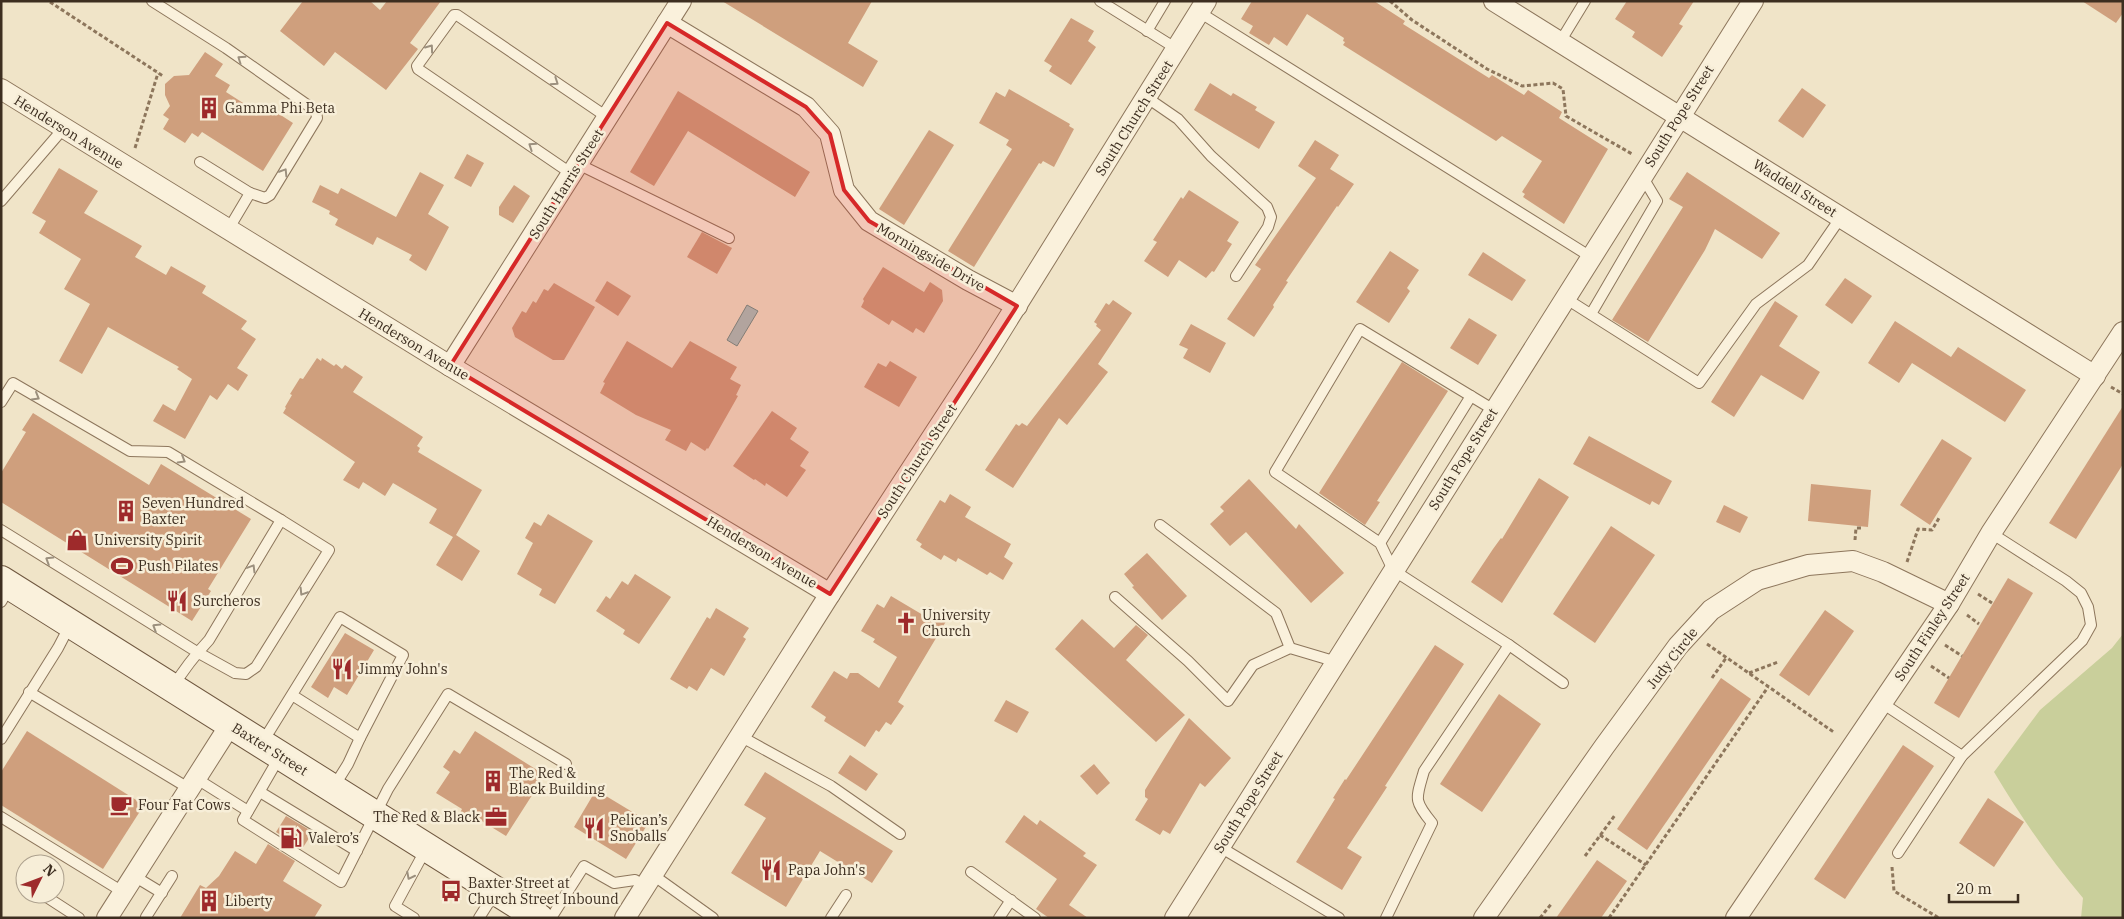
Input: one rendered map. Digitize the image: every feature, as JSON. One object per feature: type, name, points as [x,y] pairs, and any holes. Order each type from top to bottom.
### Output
[{"type":"main road","name":"Baxter Street","points":[[4,589],[70,624],[539,918]]},
{"type":"street","name":"South Harris Street","points":[[450,366],[681,1]]},
{"type":"street","name":"Waddell Street","points":[[1494,1],[1680,115],[2102,380]]},
{"type":"street","name":"South Pope Street","points":[[1175,918],[1753,1]]},
{"type":"street","name":"South Church Street","points":[[625,918],[830,594],[1017,306],[1203,7]]},
{"type":"street","name":"Morningside Drive","points":[[667,23],[806,107],[830,134],[844,190],[869,221],[968,280],[1017,306]]},
{"type":"street","name":"Henderson Avenue","points":[[1,89],[450,366],[830,594]]},
{"type":"street","name":"South Finley Street","points":[[1736,918],[1882,703],[1956,608],[1991,533],[2102,380],[2120,344]]},
{"type":"street","name":"Judy Circle","points":[[1484,918],[1678,646],[1711,610],[1756,580],[1808,565],[1853,561],[1884,572],[1956,608]]},
{"type":"street","points":[[107,918],[230,725]]},
{"type":"lane","points":[[152,1],[226,48],[316,111],[318,118],[270,195],[265,198],[250,194],[200,162]]},
{"type":"lane","points":[[1100,1],[1177,49]]},
{"type":"lane","points":[[1146,31],[1165,1]]},
{"type":"lane","points":[[1560,42],[1585,1]]},
{"type":"lane","points":[[1203,7],[1591,257]]},
{"type":"lane","points":[[608,117],[457,14],[454,15],[417,66],[418,69],[575,169],[729,238]]},
{"type":"lane","points":[[1146,97],[1178,119],[1211,156],[1267,207],[1271,217],[1268,227],[1236,276]]},
{"type":"lane","points":[[1,201],[63,129]]},
{"type":"lane","points":[[1591,314],[1657,201],[1646,170]]},
{"type":"lane","points":[[228,230],[250,194]]},
{"type":"lane","points":[[1565,298],[1699,383],[1756,304],[1808,265],[1841,216]]},
{"type":"lane","points":[[1494,410],[1360,329],[1276,472],[1380,542],[1393,570],[1509,645],[1563,684]]},
{"type":"lane","points":[[1,402],[13,383],[130,451],[168,452],[329,550],[256,667],[246,674],[235,673],[197,652],[1,530]]},
{"type":"lane","points":[[1380,542],[1470,396]]},
{"type":"lane","points":[[172,688],[187,664],[209,640],[281,520]]},
{"type":"lane","points":[[1160,525],[1276,613],[1290,648]]},
{"type":"lane","points":[[1898,853],[1962,756],[2082,642],[2091,625],[2088,607],[2081,593],[2066,581],[1991,533]]},
{"type":"lane","points":[[1115,597],[1188,662],[1228,702],[1253,665],[1290,648],[1336,662]]},
{"type":"lane","points":[[332,789],[348,764],[403,655],[340,616],[292,695],[271,750],[260,792],[243,820],[341,882],[374,816],[448,694],[566,764]]},
{"type":"lane","points":[[1,739],[58,648],[70,624]]},
{"type":"lane","points":[[1386,918],[1432,823],[1419,807],[1417,794],[1424,771],[1509,645]]},
{"type":"lane","points":[[29,692],[194,784],[248,811]]},
{"type":"lane","points":[[292,695],[360,738]]},
{"type":"lane","points":[[1882,703],[1962,756]]},
{"type":"lane","points":[[740,736],[831,786],[900,834]]},
{"type":"lane","points":[[260,792],[357,851]]},
{"type":"lane","points":[[1,817],[129,884],[162,893]]},
{"type":"lane","points":[[414,918],[395,906],[427,847]]},
{"type":"lane","points":[[1220,847],[1339,918]]},
{"type":"lane","points":[[550,918],[584,866],[614,884],[635,880],[649,881],[713,918]]},
{"type":"lane","points":[[970,872],[1035,918]]},
{"type":"lane","points":[[146,917],[172,876]]},
{"type":"lane","points":[[479,918],[496,891]]},
{"type":"lane","points":[[831,918],[846,895]]},
{"type":"lane","points":[[1000,918],[1011,900]]},
{"type":"lane","points":[[57,904],[79,918]]},
{"type":"path","points":[[1390,1],[1412,20],[1487,69],[1522,86],[1552,83],[1563,89],[1566,116],[1646,170]]},
{"type":"path","points":[[50,2],[162,76]]},
{"type":"path","points":[[125,166],[137,144],[158,73]]},
{"type":"path","points":[[2102,380],[2123,394]]},
{"type":"path","points":[[1906,565],[1918,529],[1932,530],[1939,518]]},
{"type":"path","points":[[1854,543],[1856,528],[1863,528]]},
{"type":"path","points":[[1975,592],[1992,603]]},
{"type":"path","points":[[1956,608],[1980,624]]},
{"type":"path","points":[[1700,639],[1840,736]]},
{"type":"path","points":[[1942,643],[1962,656]]},
{"type":"path","points":[[1712,678],[1726,658]]},
{"type":"path","points":[[1749,673],[1778,662]]},
{"type":"path","points":[[1928,665],[1949,678]]},
{"type":"path","points":[[1609,918],[1768,687]]},
{"type":"path","points":[[1585,856],[1615,815]]},
{"type":"path","points":[[1600,835],[1646,865]]},
{"type":"path","points":[[1898,853],[1902,856],[1891,867],[1894,891],[1939,918]]},
{"type":"path","points":[[1540,918],[1552,903]]},
{"type":"highlighted area","points":[[667,23],[806,107],[830,134],[844,190],[869,221],[1017,306],[830,594],[450,366]]},
{"type":"green space","points":[[2123,634],[2123,918],[2081,918],[2083,898],[2036,837],[1994,772],[2040,710],[2112,648]]},
{"type":"water","points":[[747,305],[758,311],[737,346],[727,340]]},
{"type":"building","points":[[303,1],[370,1],[380,10],[387,1],[441,1],[410,43],[418,49],[386,90],[335,52],[324,66],[280,31]]},
{"type":"building","points":[[722,1],[872,1],[848,43],[878,61],[863,87]]},
{"type":"building","points":[[1252,1],[1374,1],[1405,21],[1403,24],[1489,78],[1492,75],[1524,95],[1528,90],[1562,112],[1559,118],[1608,149],[1564,224],[1523,197],[1525,194],[1522,192],[1542,161],[1502,136],[1496,141],[1343,45],[1345,42],[1343,41],[1344,38],[1307,14],[1287,46],[1274,37],[1269,45],[1249,33],[1253,26],[1241,19]]},
{"type":"building","points":[[1627,1],[1694,1],[1679,24],[1683,26],[1662,57],[1632,37],[1635,32],[1615,19]]},
{"type":"building","points":[[2082,1],[2123,1],[2123,13],[2116,23]]},
{"type":"building","points":[[1071,18],[1094,31],[1088,41],[1096,47],[1071,85],[1049,71],[1052,66],[1044,61]]},
{"type":"building","name":"Gamma Phi Beta","points":[[205,52],[223,64],[215,76],[230,85],[226,92],[257,112],[262,103],[293,123],[263,171],[202,132],[198,137],[192,133],[185,143],[163,129],[169,119],[163,115],[170,106],[165,95],[165,84],[174,76],[189,75]]},
{"type":"building","points":[[1210,83],[1231,96],[1233,93],[1257,107],[1255,110],[1275,122],[1259,149],[1194,110]]},
{"type":"building","points":[[1802,88],[1826,105],[1803,138],[1778,121]]},
{"type":"building","points":[[1009,89],[1070,124],[1069,126],[1074,129],[1054,167],[1043,161],[1041,164],[1039,163],[974,267],[948,251],[1012,149],[1006,145],[1009,140],[979,123],[996,92],[1005,97]]},
{"type":"building","points":[[678,91],[810,172],[795,197],[688,131],[654,186],[630,172]]},
{"type":"building","points":[[929,130],[954,145],[904,225],[879,209]]},
{"type":"building","points":[[1315,140],[1339,155],[1330,169],[1354,184],[1286,281],[1288,282],[1273,305],[1274,307],[1254,337],[1227,319],[1261,269],[1255,265],[1316,178],[1298,166]]},
{"type":"building","points":[[467,154],[484,163],[471,187],[454,178]]},
{"type":"building","points":[[59,168],[98,191],[84,213],[142,246],[135,257],[166,275],[171,266],[206,286],[202,293],[247,321],[241,329],[256,339],[237,368],[248,375],[238,391],[228,384],[217,400],[210,395],[185,439],[153,421],[163,404],[175,411],[192,379],[177,369],[179,367],[108,327],[82,374],[59,361],[90,304],[64,289],[81,259],[39,233],[46,221],[32,213]]},
{"type":"building","points":[[420,172],[444,185],[428,214],[449,227],[426,271],[409,260],[412,255],[377,237],[373,245],[335,225],[338,219],[329,214],[330,211],[312,202],[320,185],[338,194],[341,188],[396,217]]},
{"type":"building","points":[[1687,172],[1780,233],[1762,259],[1715,229],[1705,250],[1648,342],[1612,320],[1683,207],[1669,199]]},
{"type":"building","points":[[514,185],[530,196],[513,223],[499,215],[499,207]]},
{"type":"building","points":[[1189,190],[1239,222],[1227,241],[1232,244],[1214,272],[1212,271],[1206,278],[1179,260],[1168,277],[1144,261],[1157,242],[1153,240],[1181,197],[1183,199]]},
{"type":"building","points":[[702,232],[732,248],[717,274],[687,257]]},
{"type":"building","points":[[1390,251],[1419,270],[1407,288],[1410,291],[1389,323],[1356,302]]},
{"type":"building","points":[[1483,252],[1526,280],[1512,301],[1468,275]]},
{"type":"building","points":[[883,267],[924,292],[930,282],[942,290],[943,301],[924,333],[916,328],[913,333],[892,320],[889,325],[861,307],[863,299]]},
{"type":"building","points":[[1845,278],[1872,296],[1852,324],[1825,305]]},
{"type":"building","points":[[607,281],[631,296],[618,316],[595,301]]},
{"type":"building","points":[[554,283],[595,307],[564,360],[553,360],[515,337],[512,328],[522,311],[526,313],[533,301],[536,303],[544,289],[548,291]]},
{"type":"building","points":[[1113,300],[1132,313],[1098,364],[1108,372],[1067,425],[1059,418],[1013,488],[985,470],[1016,424],[1019,426],[1022,423],[1027,426],[1101,330],[1094,322],[1106,303],[1109,305]]},
{"type":"building","points":[[1775,301],[1798,316],[1779,346],[1820,372],[1803,400],[1761,375],[1734,417],[1711,402]]},
{"type":"building","points":[[1469,318],[1497,335],[1478,365],[1450,348]]},
{"type":"building","points":[[1895,321],[1951,357],[1958,347],[2026,390],[2005,422],[1912,363],[1899,383],[1868,363]]},
{"type":"building","points":[[1191,324],[1226,343],[1210,373],[1183,358],[1188,349],[1179,345]]},
{"type":"building","points":[[627,341],[672,368],[690,341],[737,367],[730,379],[741,385],[736,395],[738,396],[708,449],[705,451],[691,442],[686,451],[665,440],[671,430],[636,415],[600,393],[605,383],[603,382]]},
{"type":"building","points":[[317,358],[321,361],[322,358],[334,366],[336,364],[342,369],[345,365],[363,377],[353,392],[423,437],[417,446],[420,448],[418,452],[482,490],[456,535],[480,551],[462,581],[436,565],[453,537],[429,523],[437,509],[393,483],[385,496],[363,482],[359,489],[343,480],[355,462],[283,413],[292,395],[290,394],[300,378],[303,379]]},
{"type":"building","points":[[890,361],[917,377],[899,407],[864,387],[878,363],[886,367]]},
{"type":"building","points":[[1402,362],[1448,391],[1377,501],[1380,502],[1365,525],[1319,493]]},
{"type":"building","points":[[2123,406],[2123,464],[2076,539],[2049,523]]},
{"type":"building","points":[[772,411],[797,428],[790,439],[809,452],[800,466],[806,470],[787,497],[766,483],[765,486],[754,480],[733,466]]},
{"type":"building","name":"Seven Hundred Baxter","points":[[33,413],[149,485],[161,464],[251,519],[208,589],[211,591],[192,621],[1,502],[1,473],[26,432],[22,430]]},
{"type":"building","points":[[1589,436],[1672,481],[1659,505],[1652,501],[1650,505],[1573,464]]},
{"type":"building","points":[[1942,439],[1972,458],[1930,525],[1900,505]]},
{"type":"building","points":[[1539,478],[1569,497],[1502,603],[1471,582],[1502,539]]},
{"type":"building","points":[[1249,479],[1296,529],[1299,524],[1344,573],[1311,603],[1246,532],[1230,546],[1210,524],[1224,511],[1220,507]]},
{"type":"building","points":[[1811,484],[1871,490],[1868,527],[1808,521]]},
{"type":"building","points":[[950,494],[971,507],[965,517],[1011,544],[1004,557],[1013,563],[1003,580],[990,572],[987,575],[958,558],[956,562],[944,555],[941,560],[920,547],[922,544],[916,540],[940,500],[945,503]]},
{"type":"building","points":[[1724,505],[1748,517],[1740,533],[1716,522]]},
{"type":"building","points":[[548,514],[593,541],[555,604],[539,595],[542,589],[517,574],[533,543],[525,538],[534,522],[541,526]]},
{"type":"building","points":[[1611,526],[1655,555],[1595,643],[1553,614]]},
{"type":"building","points":[[1147,553],[1187,596],[1162,620],[1132,587],[1134,586],[1124,574]]},
{"type":"building","points":[[635,574],[671,597],[639,644],[623,634],[625,630],[596,611],[606,596],[610,599],[622,581],[628,585]]},
{"type":"building","points":[[2008,578],[2033,593],[1959,718],[1934,703]]},
{"type":"building","points":[[891,596],[923,615],[929,606],[948,618],[898,702],[904,706],[891,725],[886,722],[879,732],[876,730],[865,747],[824,721],[826,717],[811,707],[834,671],[847,679],[850,673],[858,673],[879,688],[897,657],[873,642],[875,639],[861,631],[877,604],[884,608]]},
{"type":"building","points":[[716,608],[749,628],[743,637],[746,639],[724,676],[711,668],[697,691],[689,686],[687,689],[670,679],[707,617],[710,619]]},
{"type":"building","points":[[1825,610],[1854,631],[1809,696],[1779,675]]},
{"type":"building","points":[[1082,619],[1114,648],[1136,625],[1148,635],[1126,660],[1185,715],[1156,742],[1055,649]]},
{"type":"building","name":"Jimmy John's","points":[[345,633],[374,650],[347,695],[334,687],[328,698],[311,687]]},
{"type":"building","points":[[1435,645],[1464,664],[1347,848],[1362,857],[1342,890],[1296,862],[1335,799],[1333,798],[1345,779]]},
{"type":"building","points":[[1721,678],[1751,699],[1647,850],[1617,829]]},
{"type":"building","points":[[1499,694],[1541,724],[1482,812],[1440,784]]},
{"type":"building","points":[[1006,700],[1029,712],[1017,733],[994,721]]},
{"type":"building","points":[[1189,718],[1231,758],[1205,787],[1200,783],[1170,834],[1163,830],[1160,835],[1135,820],[1148,799],[1145,797],[1145,790]]},
{"type":"building","points":[[27,731],[144,805],[103,869],[1,805],[1,772]]},
{"type":"building","name":"The Red & Black Building","points":[[475,731],[545,775],[506,836],[480,820],[477,824],[460,813],[462,809],[436,793],[450,772],[443,767],[454,750],[460,754]]},
{"type":"building","points":[[1903,745],[1934,766],[1845,899],[1814,879]]},
{"type":"building","points":[[850,755],[878,774],[866,791],[838,773]]},
{"type":"building","points":[[1094,764],[1110,783],[1097,795],[1080,776]]},
{"type":"building","points":[[765,772],[893,851],[872,883],[820,851],[786,907],[731,873],[766,818],[744,805]]},
{"type":"building","points":[[596,790],[649,822],[626,859],[574,827]]},
{"type":"building","points":[[1988,798],[2024,822],[1994,867],[1959,843]]},
{"type":"building","points":[[1024,815],[1037,825],[1040,820],[1086,853],[1083,856],[1097,865],[1069,905],[1088,918],[1049,918],[1036,909],[1057,879],[1005,842]]},
{"type":"building","points":[[286,816],[313,832],[302,849],[276,832]]},
{"type":"building","points":[[268,844],[295,861],[283,881],[322,905],[314,918],[180,918],[200,885],[206,888],[219,876],[235,851],[256,864]]},
{"type":"building","points":[[1597,860],[1627,881],[1601,918],[1556,918]]},
{"type":"place","name":"Gamma Phi Beta","points":[[209,108]]},
{"type":"place","name":"Seven Hundred Baxter","points":[[126,511]]},
{"type":"place","name":"University Spirit","points":[[77,540]]},
{"type":"place","name":"Push Pilates","points":[[122,566]]},
{"type":"place","name":"Surcheros","points":[[177,601]]},
{"type":"place","name":"University Church","points":[[906,623]]},
{"type":"place","name":"Jimmy John's","points":[[342,669]]},
{"type":"place","name":"The Red & Black Building","points":[[493,781]]},
{"type":"place","name":"Four Fat Cows","points":[[121,805]]},
{"type":"place","name":"The Red & Black","points":[[496,817]]},
{"type":"place","name":"Pelican’s Snoballs","points":[[594,828]]},
{"type":"place","name":"Valero’s","points":[[291,838]]},
{"type":"place","name":"Papa John's","points":[[771,870]]},
{"type":"place","name":"Baxter Street at Church Street Inbound","points":[[451,891]]},
{"type":"place","name":"Liberty","points":[[209,901]]}]
